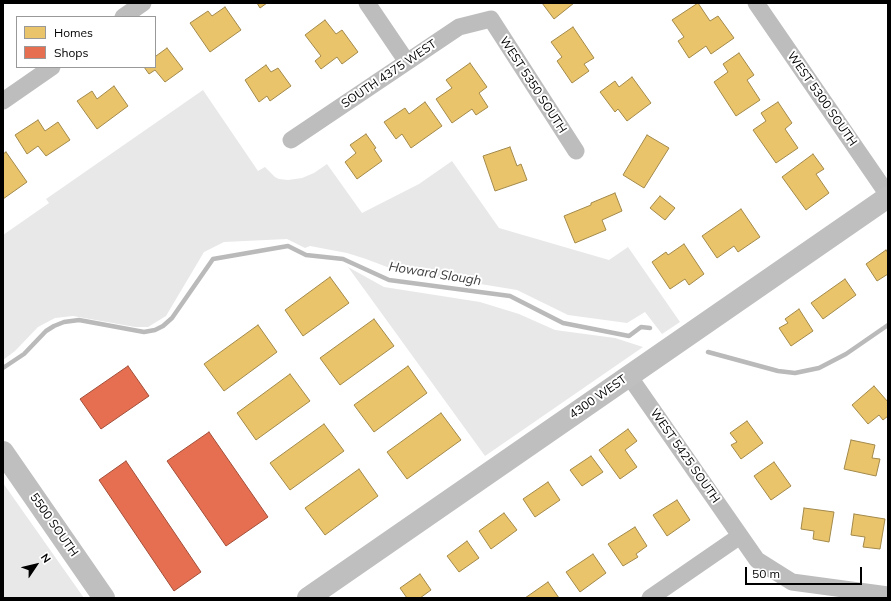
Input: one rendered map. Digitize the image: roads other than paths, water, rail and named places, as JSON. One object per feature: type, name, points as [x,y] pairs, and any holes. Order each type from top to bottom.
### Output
[{"type":"street","points":[[124,16],[143,3]]},
{"type":"street","points":[[367,3],[407,62]]},
{"type":"street","name":"WEST 5300 SOUTH","points":[[756,3],[888,196]]},
{"type":"street","name":"SOUTH 4375 WEST","points":[[291,140],[459,27],[491,19]]},
{"type":"street","name":"WEST 5350 SOUTH","points":[[491,19],[576,151]]},
{"type":"street","points":[[3,101],[51,68]]},
{"type":"street","name":"4300 WEST","points":[[308,598],[888,196]]},
{"type":"street","name":"WEST 5425 SOUTH","points":[[629,376],[758,560],[792,582],[888,595]]},
{"type":"street","name":"5500 SOUTH","points":[[3,452],[104,598]]},
{"type":"street","points":[[650,598],[740,536]]},
{"type":"waterway","name":"Howard Slough","points":[[3,368],[24,354],[46,331],[64,322],[79,320],[144,332],[155,330],[163,326],[172,318],[213,259],[288,246],[306,255],[343,259],[389,280],[510,296],[563,323],[629,336],[641,327],[650,328]]},
{"type":"waterway","name":"Howard Slough","points":[[708,352],[778,371],[795,373],[819,368],[846,354],[888,325]]}]
